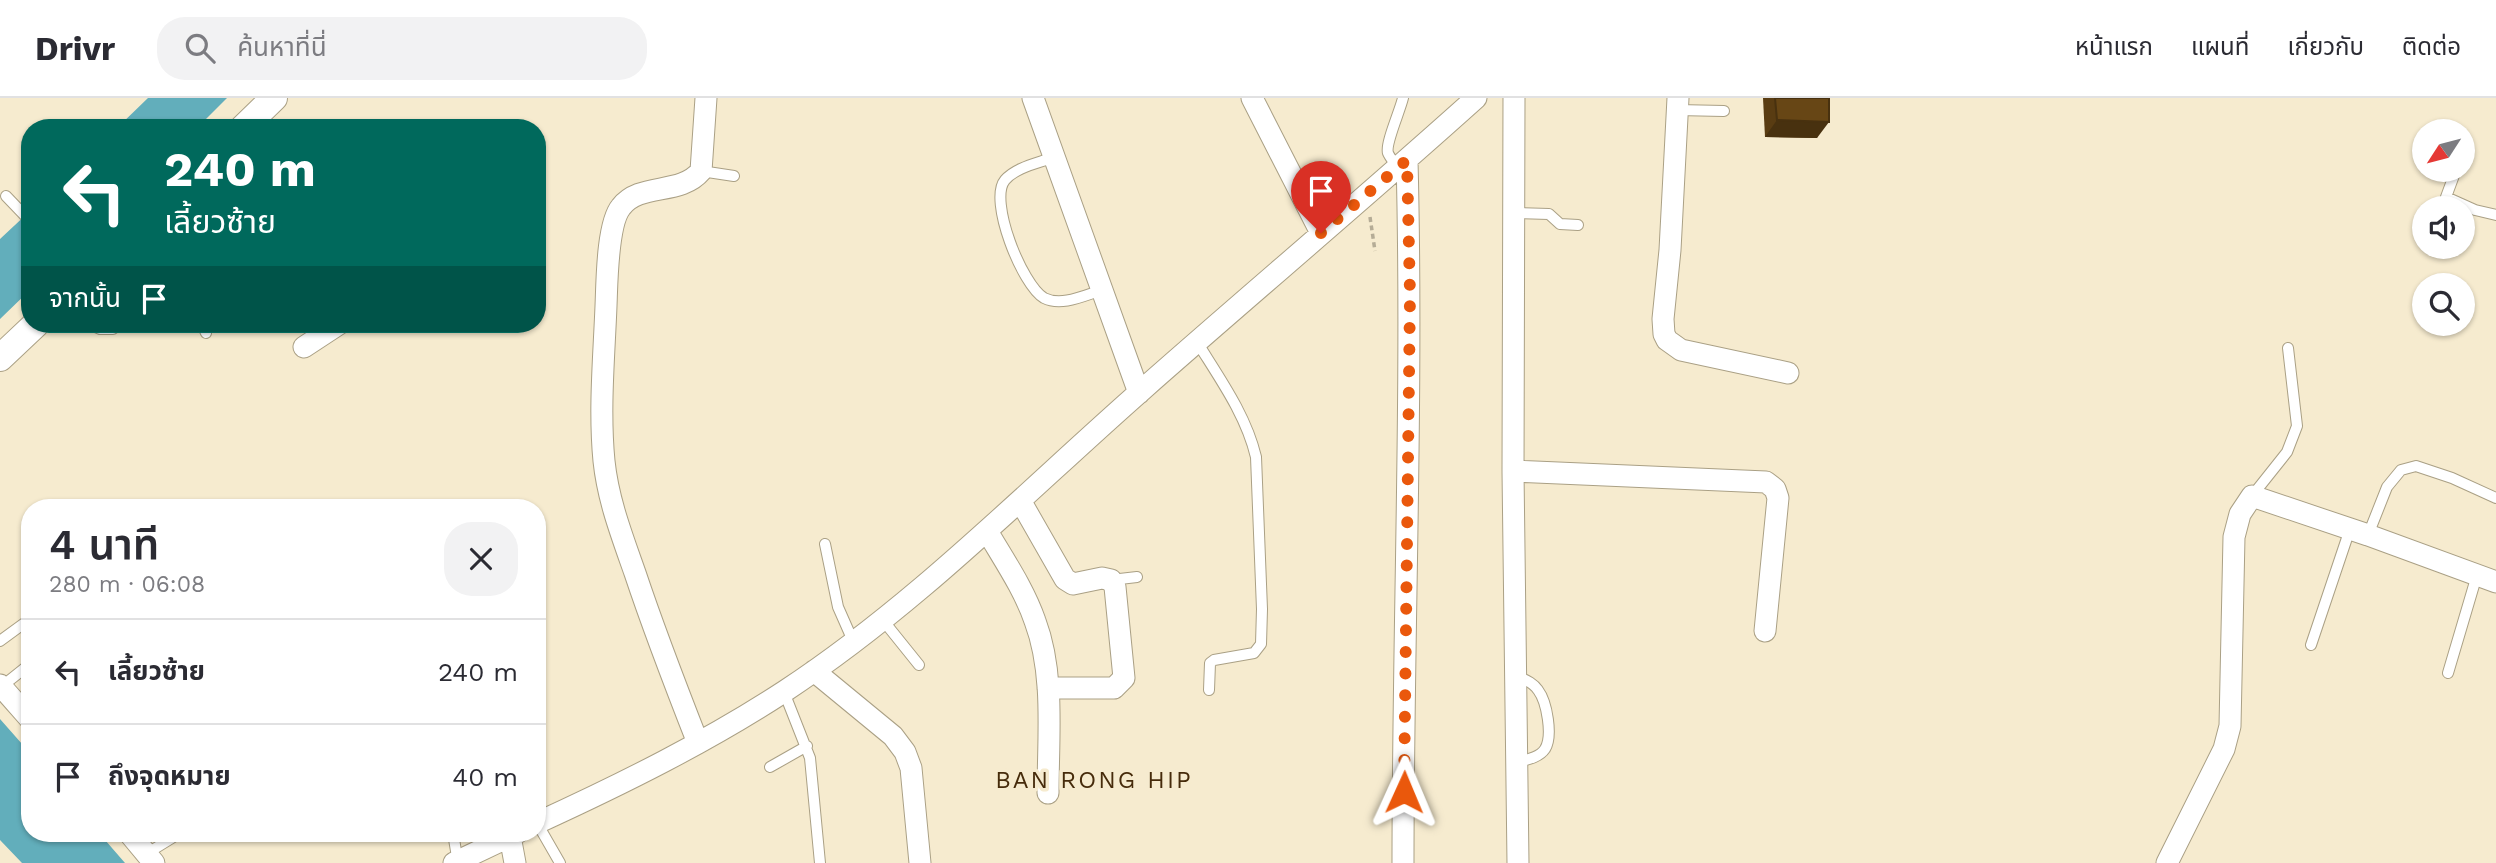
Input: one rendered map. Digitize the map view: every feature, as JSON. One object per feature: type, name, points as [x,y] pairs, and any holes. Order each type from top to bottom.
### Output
[{"type":"street","points":[[256,119],[274,98]]},
{"type":"street","points":[[698,743],[613,511],[604,461],[603,407],[607,273],[614,222],[619,209],[635,196],[682,186],[695,179],[701,171],[706,98]]},
{"type":"street","points":[[1033,98],[1139,393]]},
{"type":"street","points":[[1252,98],[1321,233]]},
{"type":"street","points":[[546,819],[637,777],[784,692],[882,619],[1021,502],[1139,393],[1476,98]]},
{"type":"street","points":[[1514,98],[1514,675],[1518,863]]},
{"type":"street","points":[[1677,104],[1664,334],[1667,340],[1681,350],[1788,373]]},
{"type":"street","points":[[1402,164],[1410,295],[1405,542],[1404,863]]},
{"type":"street","points":[[0,358],[26,333]]},
{"type":"street","points":[[304,347],[325,333]]},
{"type":"street","points":[[1513,471],[1766,482],[1775,489],[1778,498],[1765,631]]},
{"type":"street","points":[[2167,863],[2224,749],[2230,726],[2234,537],[2240,514],[2264,500],[2486,578]]},
{"type":"street","points":[[1021,502],[1065,579],[1073,584],[1102,578],[1111,580],[1115,587],[1124,678],[1121,684],[1114,688],[1048,688]]},
{"type":"street","points":[[987,531],[1023,594],[1036,623],[1048,688],[1048,793]]},
{"type":"street","points":[[814,671],[893,736],[905,752],[911,768],[920,863]]},
{"type":"street","points":[[1,686],[21,709]]},
{"type":"street","points":[[137,842],[150,858]]},
{"type":"street","points":[[456,862],[498,842]]},
{"type":"street","points":[[514,842],[515,863]]},
{"type":"lane","points":[[1402,98],[1400,113],[1387,143],[1388,152],[1402,164]]},
{"type":"lane","points":[[1677,104],[1724,111]]},
{"type":"lane","points":[[1054,157],[1018,171],[1006,179],[999,191],[1000,205],[1018,264],[1032,288],[1045,298],[1062,302],[1102,290]]},
{"type":"lane","points":[[701,171],[734,176]]},
{"type":"lane","points":[[2452,182],[2446,197],[2474,210],[2496,215]]},
{"type":"lane","points":[[6,196],[21,211]]},
{"type":"lane","points":[[1513,214],[1549,214],[1560,225],[1578,226]]},
{"type":"lane","points":[[1197,342],[1233,399],[1251,435],[1256,457],[1261,582],[1261,643],[1254,653],[1210,663],[1209,690]]},
{"type":"lane","points":[[2264,500],[2297,426],[2288,348]]},
{"type":"lane","points":[[2311,645],[2359,532],[2387,487],[2402,470],[2416,466],[2452,478],[2496,498]]},
{"type":"lane","points":[[825,544],[838,607],[853,641]]},
{"type":"lane","points":[[1111,580],[1137,577]]},
{"type":"lane","points":[[2448,673],[2486,578]]},
{"type":"lane","points":[[882,619],[919,665]]},
{"type":"lane","points":[[0,641],[21,625]]},
{"type":"lane","points":[[1,686],[21,671]]},
{"type":"lane","points":[[1514,675],[1537,688],[1544,700],[1549,739],[1544,751],[1535,757],[1515,763]]},
{"type":"lane","points":[[784,692],[807,746],[820,863]]},
{"type":"lane","points":[[770,767],[807,746]]},
{"type":"lane","points":[[546,839],[560,863]]},
{"type":"lane","points":[[150,858],[169,842]]},
{"type":"lane","points":[[454,842],[456,862]]},
{"type":"path","points":[[1367,194],[1375,251]]},
{"type":"water","points":[[148,98],[227,98],[206,119],[126,119]]},
{"type":"water","points":[[21,219],[21,299],[0,319],[0,239]]},
{"type":"water","points":[[0,719],[21,743],[21,842],[107,842],[125,863],[22,863],[0,840]]},
{"type":"building","points":[[1775,98],[1829,98],[1829,122],[1777,120]]},
{"type":"district","name":"BAN RONG HIP","points":[[1094,780]]},
{"type":"route","points":[[1321,233],[1407,160],[1410,295],[1404,792]]}]
